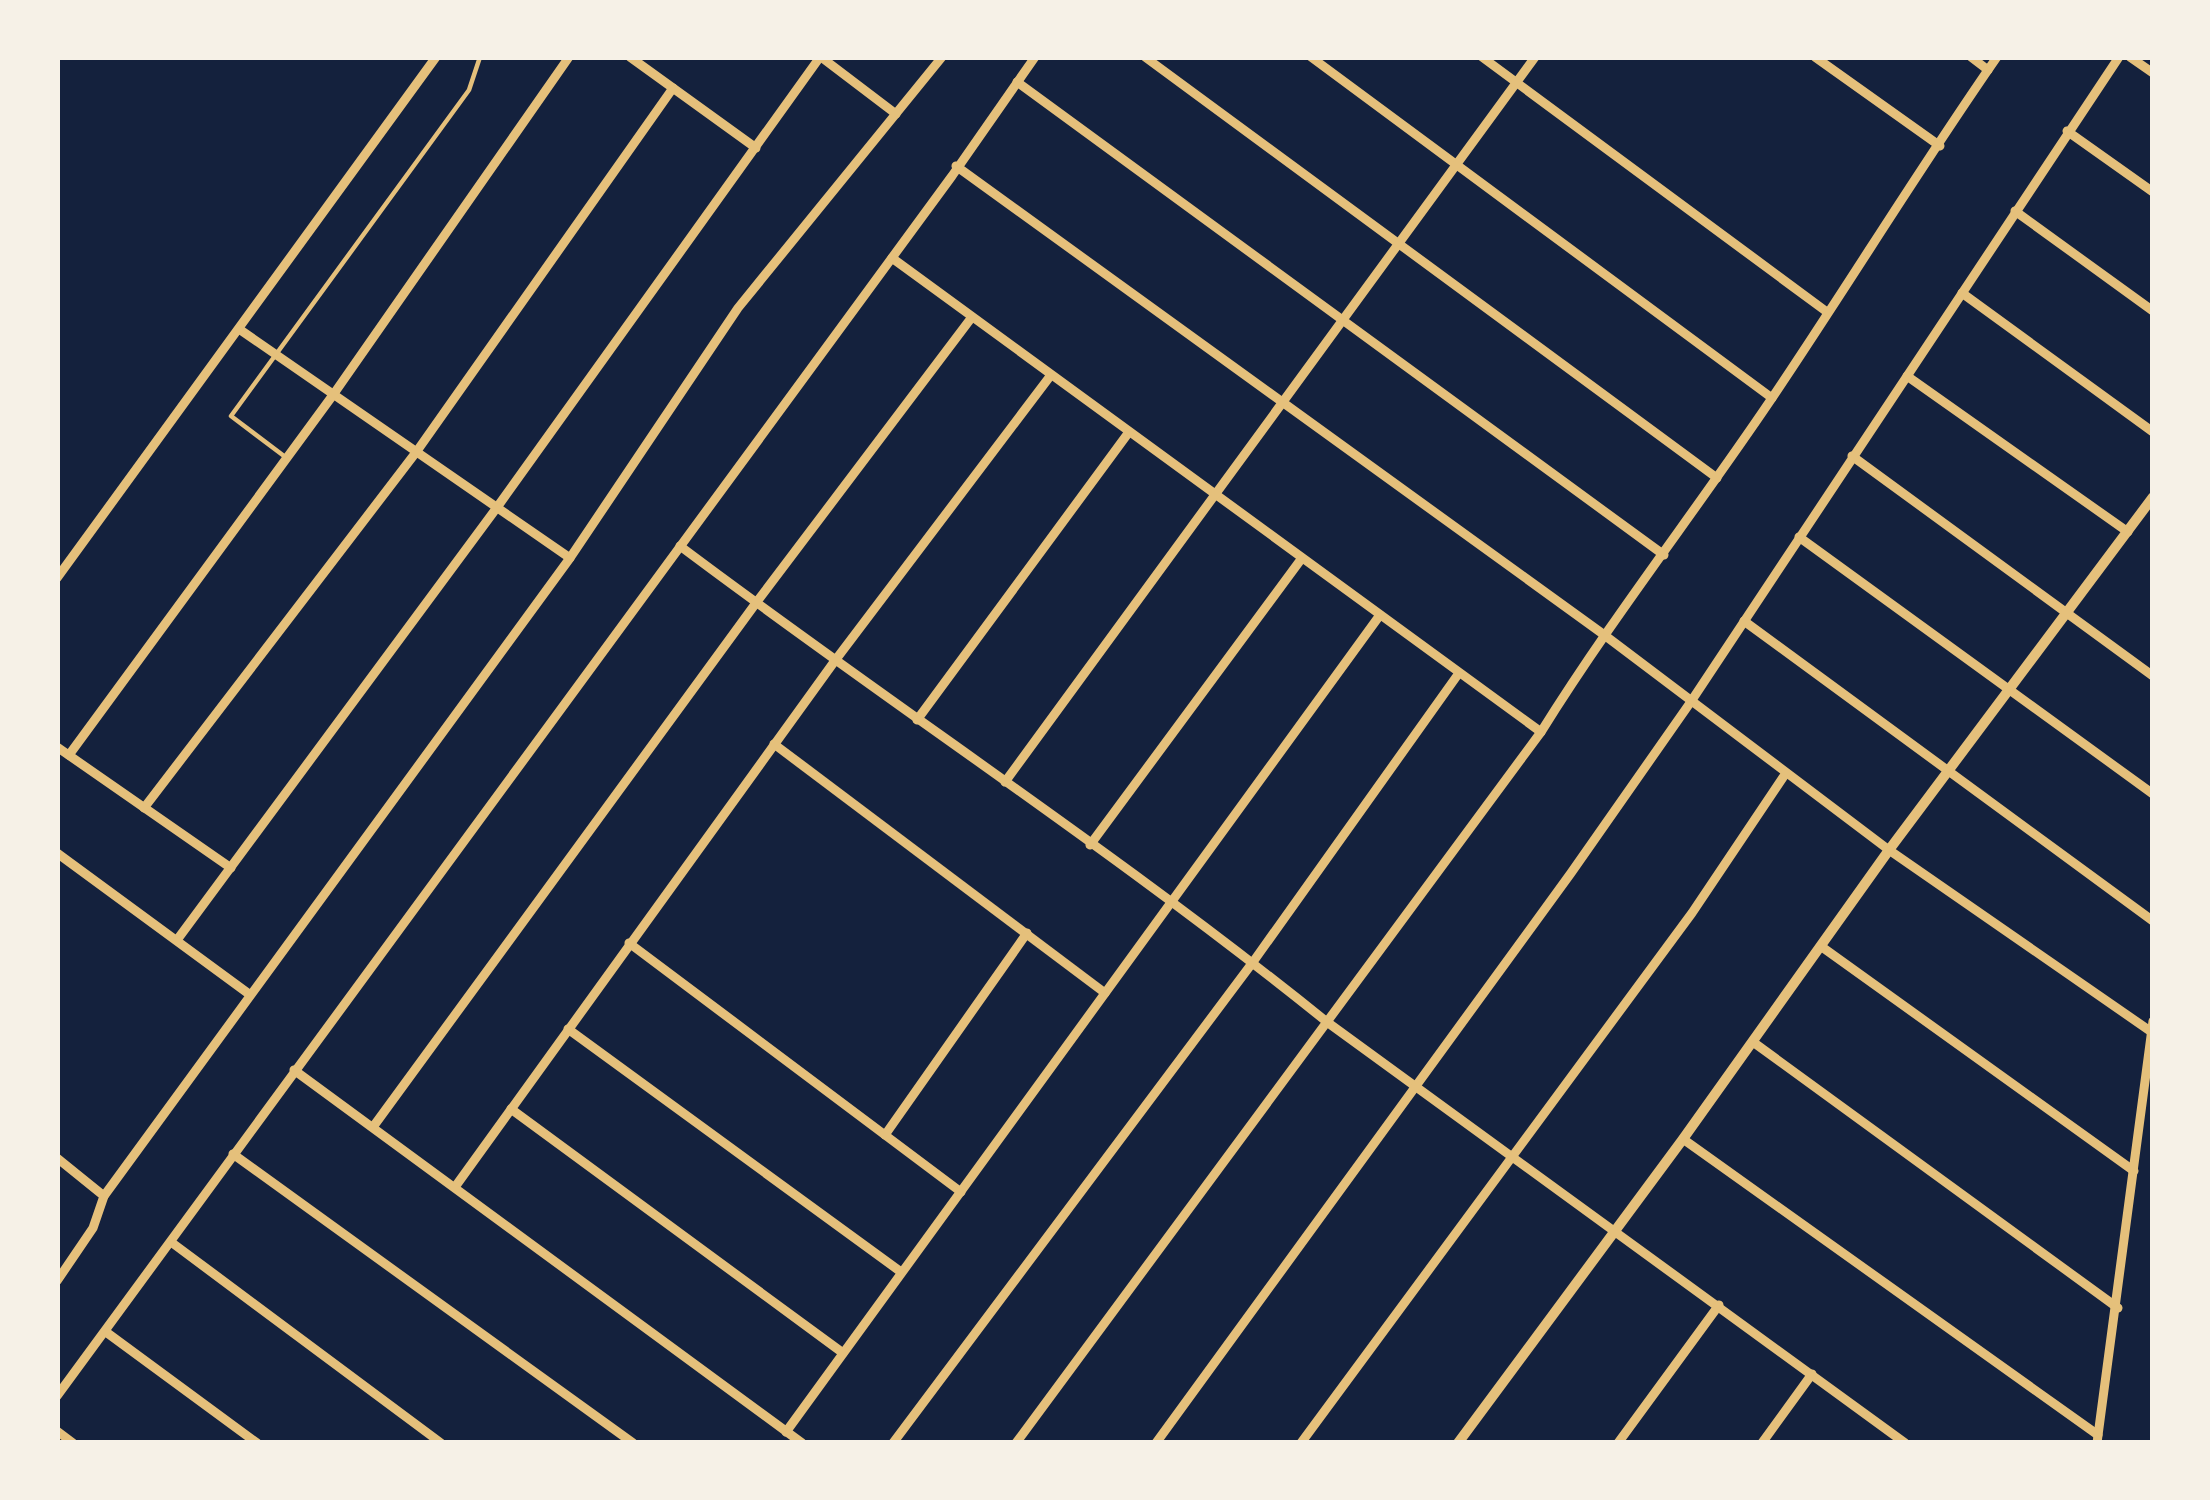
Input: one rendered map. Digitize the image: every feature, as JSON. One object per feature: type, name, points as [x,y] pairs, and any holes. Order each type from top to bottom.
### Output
[{"type":"street","points":[[57,578],[436,57]]},
{"type":"street","points":[[69,755],[333,395],[569,57]]},
{"type":"street","points":[[630,57],[756,148]]},
{"type":"street","points":[[177,940],[498,506],[821,57],[896,114]]},
{"type":"street","points":[[57,1281],[93,1228],[104,1196],[570,558],[738,308],[943,57]]},
{"type":"street","points":[[57,1396],[1035,57]]},
{"type":"street","points":[[1145,57],[1717,478]]},
{"type":"street","points":[[1311,57],[1772,398]]},
{"type":"street","points":[[1482,57],[1827,312]]},
{"type":"street","points":[[1005,782],[1535,57]]},
{"type":"street","points":[[1815,57],[1940,146]]},
{"type":"street","points":[[1971,57],[1988,70]]},
{"type":"street","points":[[1016,1443],[1541,732],[1603,634],[1664,555],[1772,398],[1997,57]]},
{"type":"street","points":[[1156,1443],[1690,703],[2119,57]]},
{"type":"street","points":[[2130,57],[2153,73]]},
{"type":"street","points":[[1017,82],[1664,555]]},
{"type":"street","points":[[144,808],[417,451],[673,88]]},
{"type":"street","points":[[2067,130],[2153,192]]},
{"type":"street","points":[[956,166],[1283,399],[1889,850],[2152,1029],[2097,1439],[1683,1139]]},
{"type":"street","points":[[2015,211],[2153,311]]},
{"type":"street","points":[[892,258],[1541,732]]},
{"type":"street","points":[[1962,293],[2153,432]]},
{"type":"street","points":[[373,1127],[756,603],[972,317]]},
{"type":"street","points":[[239,329],[570,558]]},
{"type":"street","points":[[455,1187],[834,662],[1051,375]]},
{"type":"street","points":[[1906,376],[2128,532]]},
{"type":"street","points":[[917,720],[1129,432]]},
{"type":"street","points":[[1852,456],[2153,676]]},
{"type":"street","points":[[1458,1443],[1889,850],[2153,497]]},
{"type":"street","points":[[1799,536],[2153,794]]},
{"type":"street","points":[[680,546],[1905,1443]]},
{"type":"street","points":[[1090,845],[1302,558]]},
{"type":"street","points":[[786,1432],[1380,615]]},
{"type":"street","points":[[1744,621],[2153,921]]},
{"type":"street","points":[[893,1443],[1253,962],[1459,673]]},
{"type":"street","points":[[774,744],[1105,993]]},
{"type":"street","points":[[57,747],[231,868]]},
{"type":"street","points":[[1301,1443],[1692,913],[1786,773]]},
{"type":"street","points":[[57,853],[248,994]]},
{"type":"street","points":[[885,1135],[1027,933]]},
{"type":"street","points":[[629,943],[961,1192]]},
{"type":"street","points":[[1822,947],[2134,1171]]},
{"type":"street","points":[[568,1029],[901,1272]]},
{"type":"street","points":[[1753,1042],[2118,1308]]},
{"type":"street","points":[[294,1070],[802,1443]]},
{"type":"street","points":[[511,1109],[843,1353]]},
{"type":"street","points":[[233,1154],[633,1443]]},
{"type":"street","points":[[57,1158],[104,1196]]},
{"type":"street","points":[[171,1242],[441,1443]]},
{"type":"street","points":[[1618,1443],[1718,1305]]},
{"type":"street","points":[[106,1332],[257,1443]]},
{"type":"street","points":[[1762,1443],[1812,1374]]},
{"type":"street","points":[[57,1431],[73,1443]]},
{"type":"lane","points":[[286,458],[231,416],[469,90],[480,57]]}]
